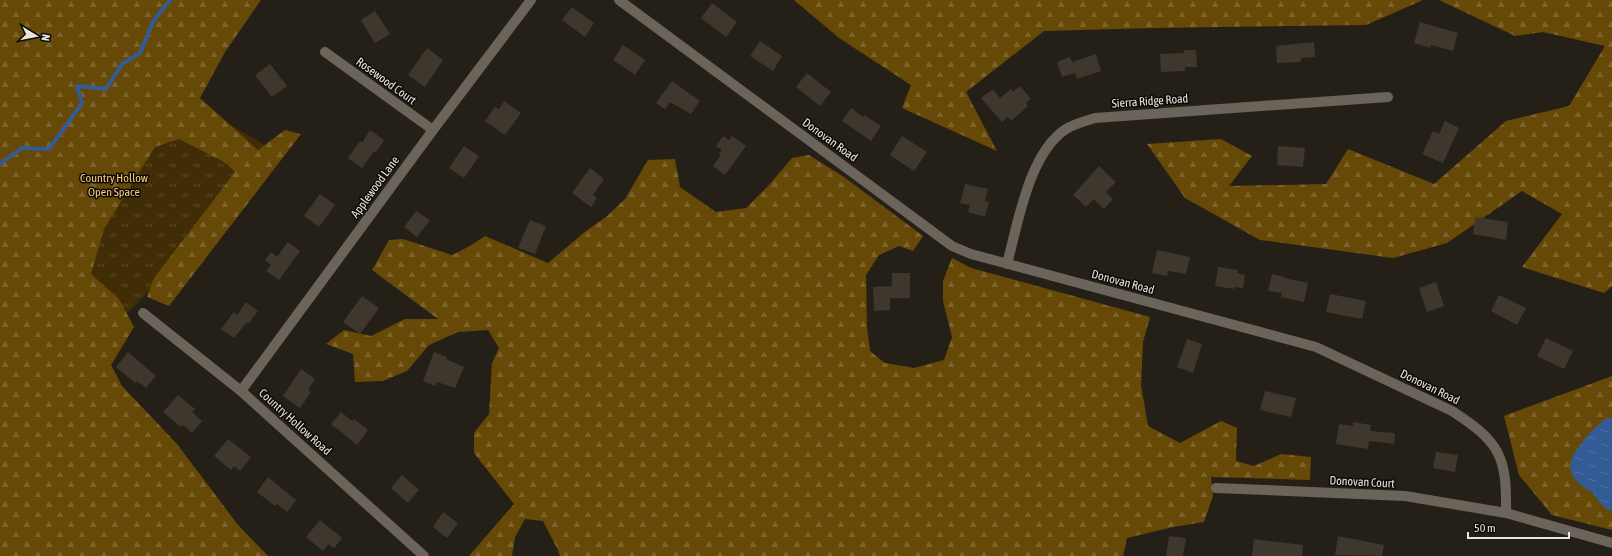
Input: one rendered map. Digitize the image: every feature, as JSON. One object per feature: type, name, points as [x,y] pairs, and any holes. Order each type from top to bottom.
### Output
[{"type":"street","name":"Applewood Lane","points":[[241,391],[433,130],[531,0]]},
{"type":"street","name":"Donovan Road","points":[[619,0],[952,246],[971,254],[1316,348],[1452,411],[1473,424],[1488,437],[1501,456],[1506,487],[1506,513]]},
{"type":"street","name":"Rosewood Court","points":[[325,52],[433,130]]},
{"type":"street","name":"Sierra Ridge Road","points":[[1007,264],[1028,185],[1046,149],[1066,129],[1095,118],[1388,97]]},
{"type":"street","name":"Country Hollow Road","points":[[143,313],[241,391],[424,556]]},
{"type":"street","name":"Donovan Court","points":[[1216,488],[1405,496],[1506,513]]},
{"type":"street","points":[[1506,513],[1612,542]]},
{"type":"green space","name":"Country Hollow Open Space","points":[[0,0],[261,0],[225,52],[200,98],[258,150],[285,130],[301,134],[169,306],[147,297],[154,278],[235,172],[226,163],[179,139],[155,147],[104,229],[91,274],[119,299],[134,327],[111,365],[122,386],[177,444],[238,525],[268,556],[0,556]]},
{"type":"green space","points":[[794,0],[1423,0],[1366,25],[1044,31],[966,92],[997,151],[902,108],[911,85],[839,38]]},
{"type":"green space","points":[[1439,0],[1612,0],[1612,286],[1604,293],[1522,267],[1562,214],[1522,191],[1447,243],[1393,258],[1260,240],[1185,198],[1147,144],[1221,139],[1252,156],[1229,186],[1326,184],[1348,149],[1434,184],[1506,121],[1569,106],[1605,46],[1543,32],[1515,36]]},
{"type":"green space","name":"Country Hollow Open Space","points":[[183,97],[279,153],[164,304],[148,292],[119,322],[0,135]]},
{"type":"green space","points":[[809,155],[844,177],[923,236],[913,251],[899,246],[879,255],[866,275],[867,327],[870,351],[885,363],[914,368],[944,360],[952,337],[943,301],[943,281],[952,258],[971,268],[1150,317],[1143,342],[1141,385],[1148,426],[1180,443],[1221,421],[1237,428],[1236,461],[1254,466],[1281,454],[1311,457],[1310,480],[1211,477],[1213,496],[1204,522],[1173,527],[1127,538],[1123,556],[560,556],[543,521],[525,519],[515,537],[512,556],[469,556],[514,504],[474,453],[474,433],[489,414],[492,363],[499,348],[488,330],[458,332],[429,345],[407,371],[383,381],[355,382],[353,354],[326,344],[344,330],[371,336],[405,319],[438,319],[372,270],[389,240],[403,239],[452,255],[485,236],[548,263],[586,231],[606,217],[625,199],[648,160],[675,159],[680,187],[716,212],[746,208],[769,185],[792,158]]},
{"type":"green space","points":[[1612,376],[1612,530],[1552,515],[1519,475],[1504,416]]},
{"type":"water","points":[[1607,418],[1612,418],[1612,511],[1604,507],[1589,490],[1577,481],[1573,475],[1570,465],[1573,455],[1584,440]]},
{"type":"building","points":[[712,3],[737,22],[726,37],[701,18]]},
{"type":"building","points":[[572,7],[594,23],[585,37],[562,20]]},
{"type":"building","points":[[375,11],[390,34],[375,43],[361,20]]},
{"type":"building","points":[[1420,22],[1458,33],[1453,51],[1431,45],[1430,48],[1414,43]]},
{"type":"building","points":[[760,41],[782,56],[773,71],[750,56]]},
{"type":"building","points":[[1314,42],[1315,57],[1301,58],[1301,62],[1277,63],[1276,46]]},
{"type":"building","points":[[623,45],[645,60],[635,75],[613,60]]},
{"type":"building","points":[[427,48],[443,60],[425,87],[408,75]]},
{"type":"building","points":[[1184,50],[1196,50],[1197,67],[1185,67],[1185,71],[1161,72],[1160,54],[1184,53]]},
{"type":"building","points":[[1096,54],[1101,71],[1077,79],[1075,73],[1062,77],[1057,62],[1070,57],[1072,62]]},
{"type":"building","points":[[270,64],[287,86],[272,97],[255,75]]},
{"type":"building","points":[[807,73],[831,92],[820,106],[796,87]]},
{"type":"building","points":[[672,81],[700,101],[691,114],[670,102],[665,109],[656,103]]},
{"type":"building","points":[[1020,86],[1031,99],[1026,103],[1028,106],[1011,121],[1008,117],[1002,122],[981,98],[993,89],[1000,98],[1011,89],[1013,92]]},
{"type":"building","points":[[504,101],[521,113],[505,135],[485,121],[495,107],[499,109]]},
{"type":"building","points":[[851,108],[863,117],[864,115],[881,126],[871,141],[842,121]]},
{"type":"building","points":[[1445,121],[1459,128],[1443,163],[1422,154],[1433,131],[1439,134]]},
{"type":"building","points":[[370,130],[384,140],[362,168],[348,158],[360,141],[362,143]]},
{"type":"building","points":[[723,136],[729,140],[732,136],[746,146],[725,175],[713,166],[721,155],[719,153],[722,150],[716,146]]},
{"type":"building","points":[[902,136],[927,152],[914,171],[890,155]]},
{"type":"building","points":[[464,146],[479,156],[464,178],[449,168]]},
{"type":"building","points":[[1278,146],[1305,148],[1303,167],[1277,165]]},
{"type":"building","points":[[1099,166],[1116,182],[1106,192],[1113,199],[1104,209],[1094,199],[1086,207],[1073,195]]},
{"type":"building","points":[[590,168],[604,179],[593,195],[597,198],[591,207],[572,193]]},
{"type":"building","points":[[965,184],[988,189],[985,201],[989,202],[985,217],[968,212],[970,205],[960,203]]},
{"type":"building","points":[[320,194],[335,205],[319,227],[304,216]]},
{"type":"building","points":[[416,211],[430,220],[417,237],[404,227]]},
{"type":"building","points":[[1475,217],[1508,222],[1506,240],[1473,234]]},
{"type":"building","points":[[530,220],[546,226],[535,254],[518,248]]},
{"type":"building","points":[[288,242],[300,251],[279,280],[266,271],[271,265],[265,260],[271,252],[277,257]]},
{"type":"building","points":[[1157,250],[1190,257],[1186,274],[1168,271],[1167,276],[1152,273]]},
{"type":"building","points":[[1218,267],[1238,270],[1237,273],[1245,275],[1243,288],[1235,287],[1234,289],[1215,286]]},
{"type":"building","points":[[892,273],[910,273],[910,298],[890,298],[890,310],[874,311],[873,287],[892,286]]},
{"type":"building","points":[[1272,274],[1308,283],[1304,302],[1281,297],[1282,293],[1268,291]]},
{"type":"building","points":[[1436,282],[1444,306],[1427,312],[1419,288]]},
{"type":"building","points":[[1330,294],[1366,301],[1362,319],[1326,312]]},
{"type":"building","points":[[1499,295],[1526,308],[1517,325],[1491,311]]},
{"type":"building","points":[[362,296],[379,308],[360,334],[343,322]]},
{"type":"building","points":[[246,302],[258,311],[234,338],[221,329],[234,312],[237,315]]},
{"type":"building","points":[[1546,338],[1573,351],[1564,369],[1537,356]]},
{"type":"building","points":[[1187,339],[1202,344],[1193,373],[1177,367]]},
{"type":"building","points":[[128,352],[156,376],[146,388],[137,381],[135,383],[116,367]]},
{"type":"building","points":[[434,352],[447,357],[446,359],[464,367],[455,388],[437,382],[435,386],[423,381]]},
{"type":"building","points":[[301,369],[315,379],[308,390],[311,392],[300,408],[283,396]]},
{"type":"building","points":[[1265,391],[1296,398],[1291,417],[1260,410]]},
{"type":"building","points":[[178,395],[195,409],[192,412],[202,421],[192,433],[183,425],[181,427],[163,412]]},
{"type":"building","points":[[341,412],[352,421],[354,419],[368,430],[357,445],[331,424]]},
{"type":"building","points":[[1353,422],[1371,425],[1370,431],[1395,433],[1394,444],[1369,441],[1368,449],[1336,444],[1339,424],[1353,426]]},
{"type":"building","points":[[228,439],[251,457],[240,471],[234,466],[231,470],[214,456]]},
{"type":"building","points":[[1436,452],[1458,455],[1455,472],[1433,468]]},
{"type":"building","points":[[402,475],[419,490],[408,503],[391,488]]},
{"type":"building","points":[[268,477],[296,500],[287,512],[277,504],[275,506],[257,492]]},
{"type":"building","points":[[443,512],[458,523],[447,538],[433,527]]},
{"type":"building","points":[[320,520],[342,538],[334,548],[328,544],[323,551],[306,537]]},
{"type":"building","points":[[1169,536],[1186,538],[1183,556],[1166,556]]},
{"type":"building","points":[[1338,536],[1384,545],[1382,556],[1335,555]]},
{"type":"building","points":[[1254,539],[1303,545],[1302,556],[1252,556]]},
{"type":"waterway","points":[[0,164],[22,148],[49,149],[82,103],[77,86],[106,89],[122,64],[140,53],[154,20],[170,0]]}]
